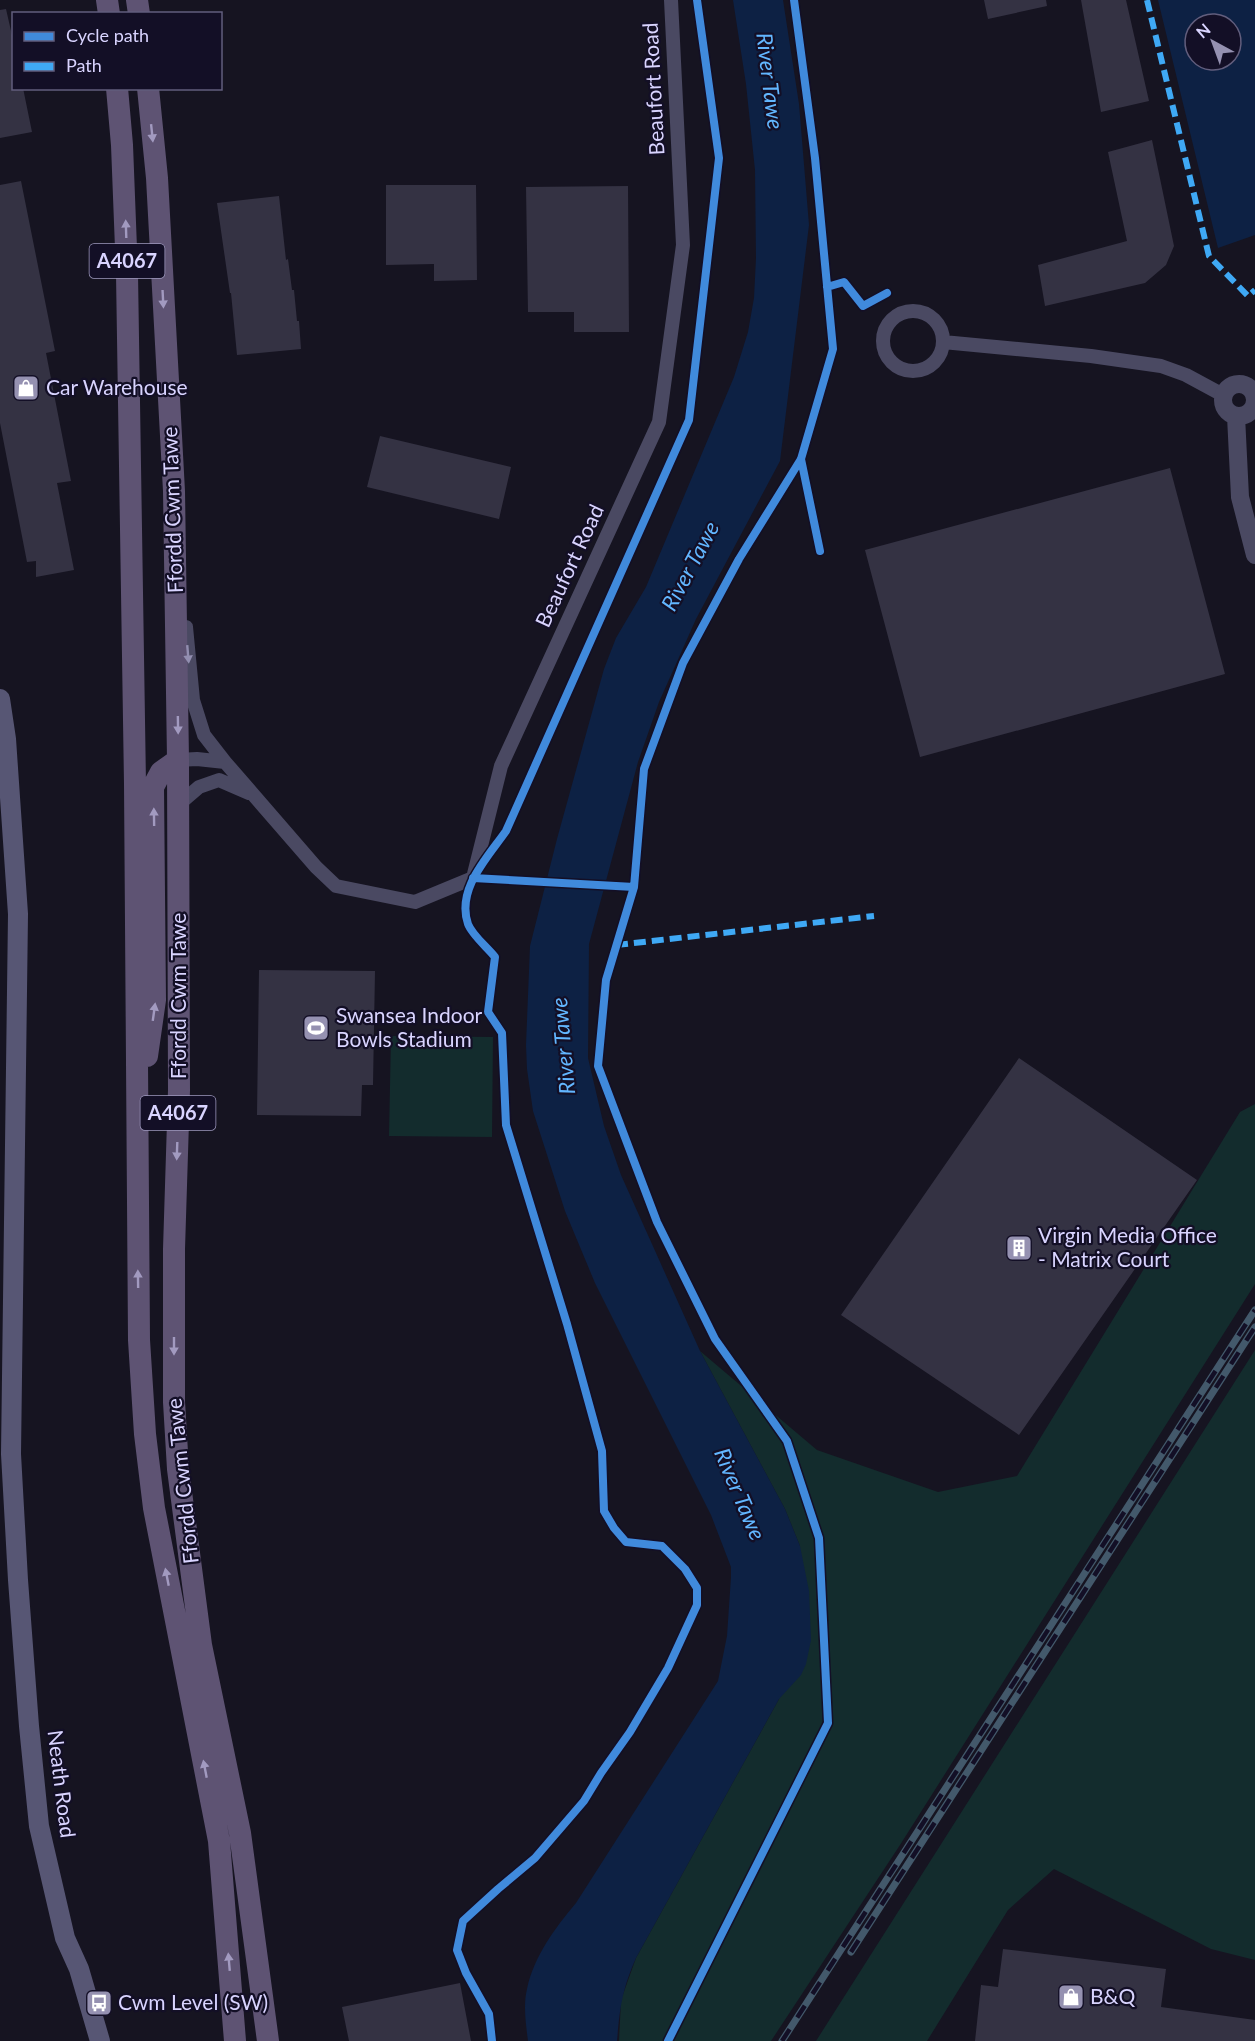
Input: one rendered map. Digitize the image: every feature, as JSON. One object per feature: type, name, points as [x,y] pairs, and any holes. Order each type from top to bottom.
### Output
[{"type":"main road","name":"Ffordd Cwm Tawe","points":[[117,90],[128,274],[139,1340],[145,1434],[156,1520],[219,1841],[235,2041]]},
{"type":"main road","name":"Ffordd Cwm Tawe","points":[[148,90],[157,178],[174,491],[179,1090],[174,1273],[174,1402],[178,1469],[201,1645],[240,1833],[268,2041]]},
{"type":"main road","name":"Neath Road","points":[[0,699],[6,739],[18,914],[5,1454],[39,1826],[65,1938],[79,1969],[100,2041]]},
{"type":"main road","points":[[136,1132],[155,1000],[153,787],[161,772],[178,760]]},
{"type":"street","name":"Beaufort Road","points":[[174,491],[193,700],[204,735],[316,867],[336,886],[415,902],[473,878],[501,766],[659,422],[683,245],[671,0]]},
{"type":"street","points":[[914,311],[934,321],[939,327],[943,342],[941,351],[930,366],[912,372],[903,370],[890,362],[882,340],[892,319],[914,311]]},
{"type":"street","points":[[943,342],[1091,356],[1161,366],[1186,375],[1223,395]]},
{"type":"street","points":[[1237,384],[1247,386],[1254,392],[1255,403],[1246,414],[1236,416],[1227,411],[1222,401],[1223,395],[1228,387],[1237,384]]},
{"type":"street","points":[[1236,416],[1240,497],[1255,555]]},
{"type":"street","points":[[178,760],[197,759],[225,762]]},
{"type":"street","name":"Beaufort Road","points":[[178,804],[199,787],[219,780],[254,795]]},
{"type":"green space","points":[[391,1036],[493,1037],[492,1137],[389,1136]]},
{"type":"green space","points":[[1255,1104],[1255,1284],[900,1845],[771,2041],[619,2041],[621,2000],[636,1958],[779,1699],[800,1546],[785,1509],[700,1351],[817,1450],[938,1492],[1017,1476],[1240,1112]]},
{"type":"green space","points":[[1255,1350],[1255,1960],[1211,1949],[1054,1869],[1008,1910],[927,2041],[816,2041]]},
{"type":"water","name":"River Tawe","points":[[733,0],[783,0],[799,104],[809,225],[780,461],[696,619],[659,702],[638,762],[589,944],[588,1058],[604,1126],[621,1175],[700,1351],[785,1509],[800,1546],[809,1591],[811,1640],[801,1675],[779,1699],[636,1958],[622,1999],[617,2041],[528,2041],[525,2015],[526,1995],[530,1977],[540,1954],[553,1932],[576,1903],[718,1681],[727,1636],[731,1567],[711,1515],[595,1283],[565,1211],[533,1111],[526,1045],[530,946],[604,669],[616,638],[646,587],[734,377],[748,332],[754,298],[756,258],[755,170],[746,84]]},
{"type":"water","points":[[1158,0],[1255,0],[1255,235],[1218,248]]},
{"type":"building","points":[[984,0],[1046,0],[1047,6],[988,19]]},
{"type":"building","points":[[1081,0],[1126,0],[1149,101],[1101,112]]},
{"type":"building","points":[[6,9],[12,35],[12,90],[23,90],[32,132],[0,138],[0,10]]},
{"type":"building","points":[[1152,140],[1174,246],[1166,265],[1145,283],[1045,306],[1038,265],[1127,241],[1108,152]]},
{"type":"building","name":"Car Warehouse","points":[[21,181],[55,351],[46,353],[71,481],[57,483],[74,570],[36,577],[36,561],[27,562],[0,423],[0,185]]},
{"type":"building","points":[[386,185],[476,185],[477,280],[434,281],[434,264],[386,265]]},
{"type":"building","points":[[628,186],[629,332],[574,332],[574,312],[528,312],[526,187]]},
{"type":"building","points":[[279,196],[286,260],[288,259],[292,290],[294,290],[301,349],[237,355],[231,293],[217,203]]},
{"type":"building","points":[[380,436],[511,467],[499,519],[367,487]]},
{"type":"building","points":[[1170,468],[1225,674],[920,757],[865,550]]},
{"type":"building","name":"Swansea Indoor Bowls Stadium","points":[[259,970],[375,971],[373,1085],[362,1085],[361,1116],[257,1115]]},
{"type":"building","name":"Virgin Media Office - Matrix Court","points":[[1019,1058],[1197,1180],[1019,1435],[841,1315]]},
{"type":"building","name":"B&Q","points":[[1003,1949],[1166,1969],[1161,2007],[1255,2020],[1255,2041],[975,2041],[981,1985],[998,1987]]},
{"type":"building","points":[[460,1983],[471,2041],[349,2041],[342,2007]]},
{"type":"railway","points":[[782,2041],[1255,1310]]},
{"type":"railway","points":[[851,1952],[1255,1327]]},
{"type":"marked path","points":[[1147,0],[1209,256],[1248,296],[1255,290]]},
{"type":"marked path","points":[[616,945],[874,916]]},
{"type":"cycle path","points":[[492,2041],[489,2014],[466,1973],[457,1950],[463,1921],[535,1858],[584,1801],[630,1732],[668,1668],[697,1605],[697,1588],[685,1569],[662,1546],[626,1542],[604,1511],[602,1451],[567,1324],[506,1125],[502,1033],[488,1012],[495,957],[470,928],[465,911],[470,886],[506,831],[689,420],[719,158],[697,0]]},
{"type":"cycle path","points":[[668,2041],[828,1723],[819,1538],[787,1441],[715,1339],[657,1222],[598,1066],[606,980],[634,887],[644,769],[683,663],[739,559],[801,459],[833,349],[815,158],[794,0]]},
{"type":"cycle path","points":[[827,287],[844,282],[863,306],[887,293]]},
{"type":"cycle path","points":[[801,459],[820,551]]},
{"type":"cycle path","points":[[473,878],[634,887]]},
{"type":"place","name":"Car Warehouse","points":[[26,388]]},
{"type":"place","name":"Swansea Indoor Bowls Stadium","points":[[316,1028]]},
{"type":"place","name":"Virgin Media Office - Matrix Court","points":[[1019,1248]]},
{"type":"place","name":"B&Q","points":[[1071,1997]]},
{"type":"place","name":"Cwm Level (SW)","points":[[99,2003]]}]
